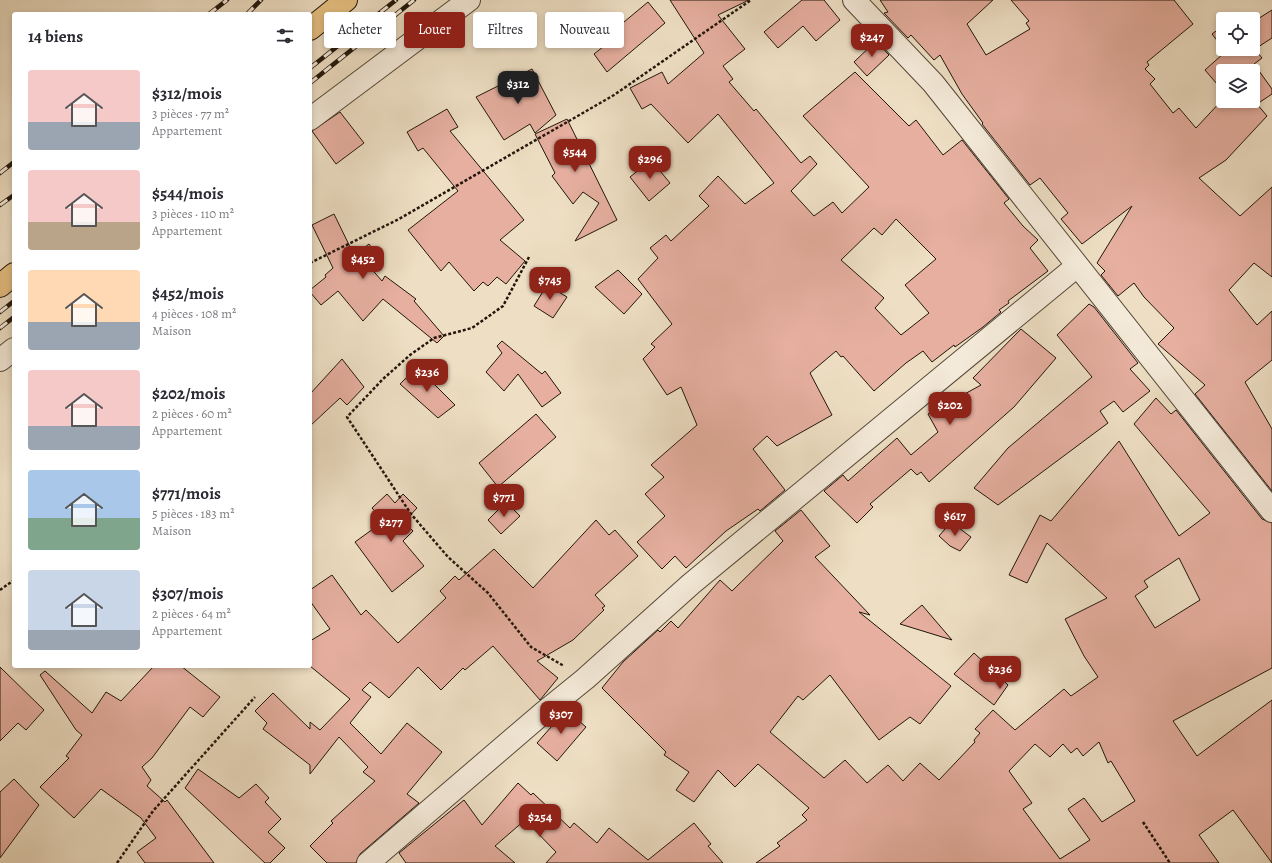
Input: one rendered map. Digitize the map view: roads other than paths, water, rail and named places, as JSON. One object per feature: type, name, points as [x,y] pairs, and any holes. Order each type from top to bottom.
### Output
[{"type":"main road","points":[[312,27],[346,0]]},
{"type":"main road","points":[[0,286],[12,276]]},
{"type":"street","points":[[312,118],[469,0]]},
{"type":"street","points":[[854,0],[933,83],[1076,266],[1272,511]]},
{"type":"street","points":[[368,863],[543,712],[585,679],[691,584],[1076,266]]},
{"type":"street","points":[[0,360],[12,351]]},
{"type":"railway","points":[[212,12],[227,0]]},
{"type":"railway","points":[[249,12],[261,0]]},
{"type":"railway","points":[[312,66],[396,0]]},
{"type":"railway","points":[[312,81],[414,0]]},
{"type":"railway","points":[[0,173],[12,164]]},
{"type":"railway","points":[[0,205],[12,196]]},
{"type":"railway","points":[[0,312],[12,303]]},
{"type":"railway","points":[[0,328],[12,319]]}]
